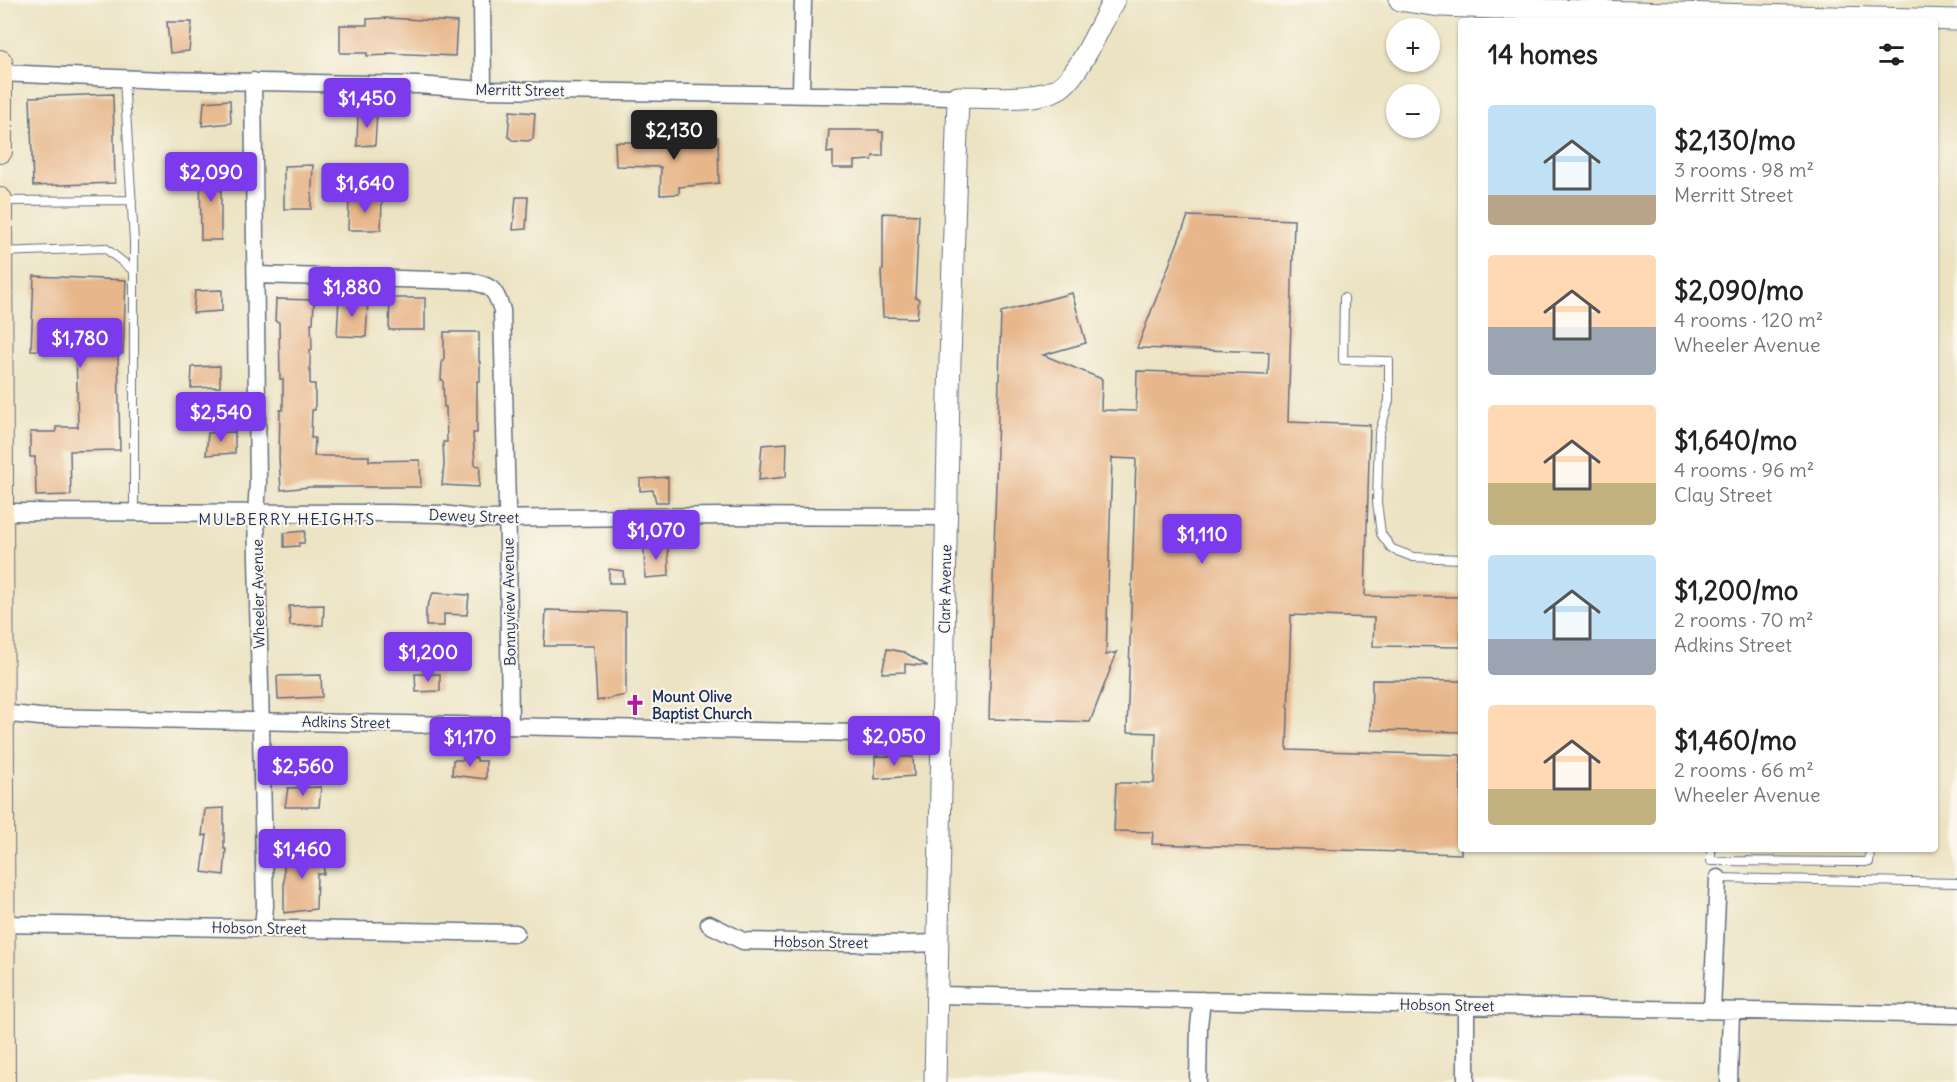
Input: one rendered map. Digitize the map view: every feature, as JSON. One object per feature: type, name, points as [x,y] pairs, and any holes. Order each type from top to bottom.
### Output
[{"type":"main road","points":[[0,62],[0,151]]},
{"type":"main road","points":[[0,200],[3,1082]]},
{"type":"street","points":[[482,0],[483,90]]},
{"type":"street","points":[[801,94],[803,0]]},
{"type":"street","name":"Merritt Street","points":[[0,73],[124,79],[418,85],[483,90],[1018,97],[1060,88],[1074,74],[1114,0]]},
{"type":"street","points":[[1400,0],[1441,6],[1810,18]]},
{"type":"street","points":[[1938,20],[1957,20]]},
{"type":"street","name":"Wheeler Avenue","points":[[253,81],[258,484],[256,513],[263,928]]},
{"type":"street","name":"Clark Avenue","points":[[935,1082],[946,517],[958,97]]},
{"type":"street","name":"Bonnyview Avenue","points":[[256,275],[470,282],[486,285],[497,293],[502,310],[510,726]]},
{"type":"street","name":"Dewey Street","points":[[1,512],[443,514],[479,519],[723,516],[946,517]]},
{"type":"street","name":"Adkins Street","points":[[2,713],[40,717],[942,733]]},
{"type":"street","points":[[1712,1010],[1718,878]]},
{"type":"street","name":"Hobson Street","points":[[3,924],[516,933]]},
{"type":"street","name":"Hobson Street","points":[[709,924],[743,941],[938,943]]},
{"type":"street","name":"Hobson Street","points":[[936,994],[1957,1015]]},
{"type":"street","points":[[1198,1082],[1202,1000]]},
{"type":"street","points":[[1466,1005],[1466,1082]]},
{"type":"street","points":[[1729,1082],[1731,1011]]},
{"type":"lane","points":[[124,79],[134,271],[134,512]]},
{"type":"lane","points":[[0,200],[132,200]]},
{"type":"lane","points":[[0,252],[105,248],[134,271]]},
{"type":"lane","points":[[1344,298],[1343,360],[1389,361],[1389,401],[1379,434],[1377,502],[1381,534],[1392,549],[1413,558],[1458,559]]},
{"type":"lane","points":[[1711,852],[1711,861],[1869,862],[1870,852]]},
{"type":"lane","points":[[1718,878],[1957,883]]},
{"type":"building","points":[[367,19],[457,22],[455,56],[387,53],[387,55],[367,56],[367,53],[340,53],[340,25],[367,25]]},
{"type":"building","points":[[167,22],[192,22],[189,51],[170,53]]},
{"type":"building","points":[[113,94],[115,183],[33,186],[30,97]]},
{"type":"building","points":[[230,100],[231,123],[202,126],[204,102]]},
{"type":"building","points":[[510,111],[535,113],[533,139],[512,140],[508,136]]},
{"type":"building","points":[[377,112],[375,145],[357,146],[358,113]]},
{"type":"building","points":[[829,130],[879,130],[883,132],[883,156],[873,156],[872,160],[855,161],[855,168],[833,168],[833,152],[827,153]]},
{"type":"building","points":[[671,137],[672,143],[718,137],[719,183],[679,187],[679,194],[660,195],[661,167],[616,166],[615,142],[657,142],[659,138]]},
{"type":"building","points":[[313,165],[311,209],[284,209],[284,166]]},
{"type":"building","points":[[200,166],[221,166],[221,240],[201,240]]},
{"type":"building","points":[[349,197],[382,199],[381,230],[348,230]]},
{"type":"building","points":[[516,197],[528,197],[526,229],[513,230]]},
{"type":"building","points":[[883,213],[919,215],[915,298],[919,299],[917,318],[883,317],[881,270],[883,270]]},
{"type":"building","points":[[1188,216],[1294,220],[1288,422],[1370,425],[1365,596],[1458,597],[1458,647],[1373,646],[1374,618],[1291,615],[1287,750],[1458,755],[1458,852],[1461,854],[1152,844],[1153,832],[1114,831],[1116,783],[1154,783],[1156,733],[1127,732],[1136,459],[1112,458],[1106,655],[1117,652],[1090,722],[989,719],[1001,312],[1072,293],[1086,343],[1043,355],[1102,379],[1101,410],[1136,411],[1137,371],[1268,375],[1269,352],[1137,348]]},
{"type":"building","points":[[34,276],[126,280],[123,354],[118,354],[120,450],[70,451],[71,495],[36,496],[35,457],[30,457],[30,432],[56,432],[56,427],[78,427],[76,352],[31,350]]},
{"type":"building","points":[[222,290],[222,311],[193,313],[195,291]]},
{"type":"building","points":[[339,298],[368,300],[366,337],[337,336]]},
{"type":"building","points":[[390,298],[425,298],[425,330],[389,330]]},
{"type":"building","points":[[276,299],[314,300],[313,323],[311,323],[310,384],[315,384],[315,410],[312,410],[311,438],[315,438],[314,456],[369,456],[369,461],[420,460],[421,487],[310,487],[281,490],[279,458],[283,379],[280,379],[279,322],[275,321]]},
{"type":"building","points":[[444,332],[479,332],[480,381],[477,381],[477,433],[473,433],[475,465],[480,466],[479,487],[442,485],[443,442],[447,442],[446,407],[444,407],[443,380],[441,380],[442,361],[444,361]]},
{"type":"building","points":[[220,366],[220,387],[191,388],[192,367]]},
{"type":"building","points":[[235,432],[235,453],[206,455],[208,433]]},
{"type":"building","points":[[787,443],[786,477],[759,480],[762,445]]},
{"type":"building","points":[[668,477],[668,502],[656,502],[653,490],[640,491],[640,479]]},
{"type":"building","points":[[305,531],[304,543],[299,543],[299,546],[284,547],[284,533]]},
{"type":"building","points":[[644,545],[668,545],[669,576],[645,578]]},
{"type":"building","points":[[609,569],[623,571],[624,583],[609,583]]},
{"type":"building","points":[[433,593],[469,595],[467,615],[444,614],[444,626],[426,626],[426,609]]},
{"type":"building","points":[[324,605],[323,625],[290,626],[289,606]]},
{"type":"building","points":[[546,610],[626,612],[626,695],[597,701],[594,646],[544,646]]},
{"type":"building","points":[[887,649],[904,652],[928,666],[905,664],[905,672],[882,673]]},
{"type":"building","points":[[415,674],[440,674],[440,691],[416,692]]},
{"type":"building","points":[[321,675],[322,697],[278,699],[277,676]]},
{"type":"building","points":[[1372,680],[1458,681],[1458,732],[1371,730]]},
{"type":"building","points":[[875,756],[913,757],[914,776],[875,779]]},
{"type":"building","points":[[465,757],[486,761],[486,779],[452,775],[453,760],[464,760]]},
{"type":"building","points":[[321,787],[319,807],[285,807],[288,788]]},
{"type":"building","points":[[224,808],[224,849],[226,849],[224,875],[202,872],[207,835],[202,836],[205,809]]},
{"type":"building","points":[[323,851],[324,874],[317,874],[316,909],[284,913],[284,853]]},
{"type":"place","name":"Mount Olive Baptist Church","points":[[635,705]]},
{"type":"district","name":"MULBERRY HEIGHTS","points":[[287,519]]}]
